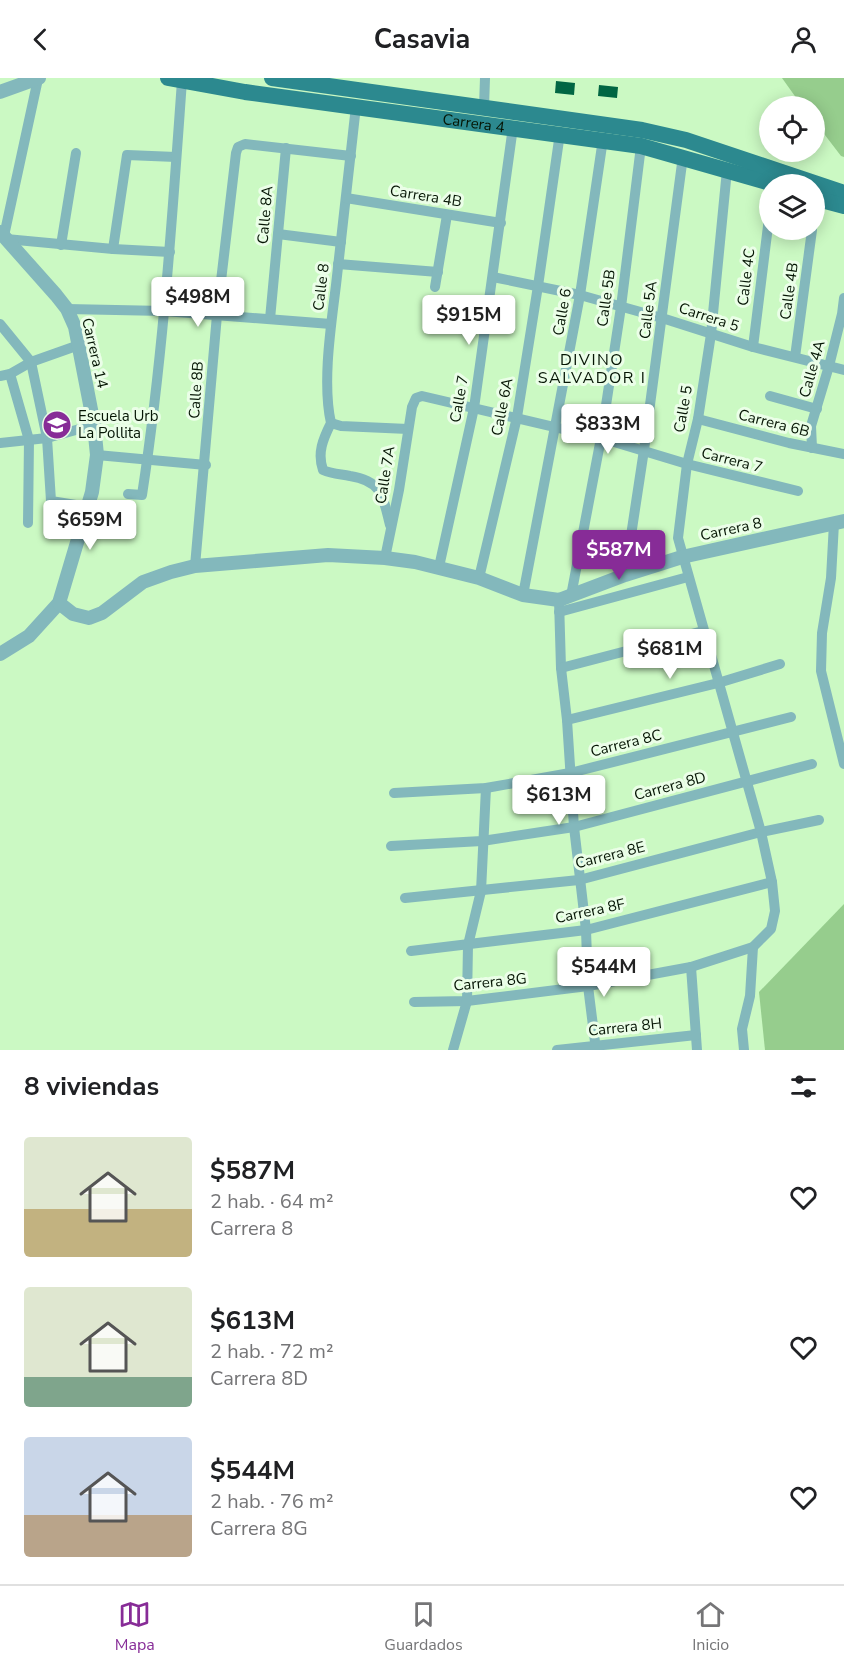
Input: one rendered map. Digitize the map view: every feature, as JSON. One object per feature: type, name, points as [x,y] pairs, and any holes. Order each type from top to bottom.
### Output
[{"type":"main road","name":"Carrera 4","points":[[272,78],[605,123],[686,140],[844,193]]},
{"type":"main road","name":"Carrera 4","points":[[175,80],[603,139],[683,156],[759,180]]},
{"type":"main road","points":[[825,204],[844,206]]},
{"type":"street","points":[[0,92],[38,78]]},
{"type":"street","points":[[38,78],[3,236],[61,245],[170,252]]},
{"type":"street","points":[[484,78],[484,107]]},
{"type":"street","points":[[128,494],[142,495],[164,311],[176,157],[175,80]]},
{"type":"street","name":"Calle 8","points":[[356,106],[331,324],[327,388],[331,423],[322,440],[320,460],[323,470],[330,473],[359,477],[374,483],[382,494],[391,530]]},
{"type":"street","name":"Calle 7","points":[[439,567],[474,408],[513,127]]},
{"type":"street","name":"Calle 6A","points":[[479,578],[517,417],[560,133]]},
{"type":"street","name":"Calle 6","points":[[523,595],[580,295],[603,139]]},
{"type":"street","name":"Calle 8B","points":[[195,566],[206,465],[217,315],[236,153],[238,147],[245,144],[286,148]]},
{"type":"street","name":"Calle 5B","points":[[596,1047],[588,986],[586,930],[573,827],[567,720],[561,668],[563,602],[601,438],[621,307],[641,146]]},
{"type":"street","points":[[286,148],[351,156]]},
{"type":"street","name":"Calle 8A","points":[[270,319],[286,148]]},
{"type":"street","points":[[61,245],[76,153]]},
{"type":"street","points":[[113,249],[127,155],[176,157]]},
{"type":"street","name":"Calle 5A","points":[[625,574],[645,450],[683,156]]},
{"type":"street","name":"Calle 5","points":[[727,170],[711,334],[698,419],[687,464],[678,538],[761,832],[776,911],[771,929]]},
{"type":"street","name":"Carrera 4B","points":[[346,198],[501,223]]},
{"type":"street","points":[[435,287],[447,215]]},
{"type":"street","points":[[278,234],[341,242]]},
{"type":"street","name":"Carrera 14","points":[[0,653],[29,636],[59,603],[92,492],[97,455],[94,425],[75,327],[67,309],[43,278],[3,236]]},
{"type":"street","name":"Calle 4C","points":[[753,347],[766,240]]},
{"type":"street","name":"Calle 4B","points":[[795,357],[811,240]]},
{"type":"street","points":[[338,264],[438,272]]},
{"type":"street","name":"Carrera 5","points":[[493,277],[580,295],[753,347],[844,370]]},
{"type":"street","name":"Calle 4A","points":[[812,448],[811,426],[829,366],[844,298]]},
{"type":"street","points":[[67,309],[164,311],[331,324]]},
{"type":"street","points":[[1,328],[31,362],[48,438],[51,501],[88,507]]},
{"type":"street","points":[[28,523],[29,440],[5,375],[31,362],[80,345]]},
{"type":"street","name":"Carrera 7","points":[[416,398],[422,396],[517,417],[645,450],[687,464],[798,491]]},
{"type":"street","points":[[770,396],[817,409]]},
{"type":"street","name":"Calle 7A","points":[[385,558],[399,490],[412,407],[416,398]]},
{"type":"street","name":"Carrera 6B","points":[[698,419],[844,454]]},
{"type":"street","points":[[331,423],[341,426],[408,429]]},
{"type":"street","points":[[0,443],[48,438],[94,425]]},
{"type":"street","points":[[97,455],[206,465]]},
{"type":"street","points":[[839,522],[822,633],[821,671],[844,764]]},
{"type":"street","name":"Carrera 8","points":[[563,602],[625,574],[682,557],[839,522]]},
{"type":"street","points":[[59,603],[73,614],[89,618],[102,612],[143,582],[195,566],[328,555],[415,562],[479,578],[523,595],[563,602],[688,577]]},
{"type":"street","points":[[561,668],[703,631]]},
{"type":"street","points":[[567,720],[780,664]]},
{"type":"street","name":"Carrera 8C","points":[[394,793],[486,788],[570,773],[791,717]]},
{"type":"street","name":"Carrera 8D","points":[[391,846],[482,841],[573,827],[812,764]]},
{"type":"street","points":[[453,1050],[467,1001],[468,945],[481,891],[486,788]]},
{"type":"street","name":"Carrera 8E","points":[[405,898],[579,880],[761,832],[819,820]]},
{"type":"street","name":"Carrera 8F","points":[[411,951],[586,930],[772,882]]},
{"type":"street","name":"Carrera 8G","points":[[414,1002],[467,1001],[588,986],[691,967],[753,948],[771,929]]},
{"type":"street","points":[[744,1050],[742,1029],[750,996],[753,948]]},
{"type":"street","points":[[691,967],[697,1050]]},
{"type":"street","name":"Carrera 8H","points":[[557,1050],[696,1035]]},
{"type":"green space","points":[[782,78],[844,78],[844,157],[825,135],[825,96],[795,96]]},
{"type":"green space","points":[[844,904],[844,1050],[765,1050],[759,992]]},
{"type":"building","points":[[556,81],[575,83],[574,95],[555,93]]},
{"type":"building","points":[[599,85],[618,87],[617,98],[598,96]]},
{"type":"place","name":"Escuela Urb La Pollita","points":[[57,425]]},
{"type":"district","name":"DIVINO SALVADOR I","points":[[592,369]]}]
